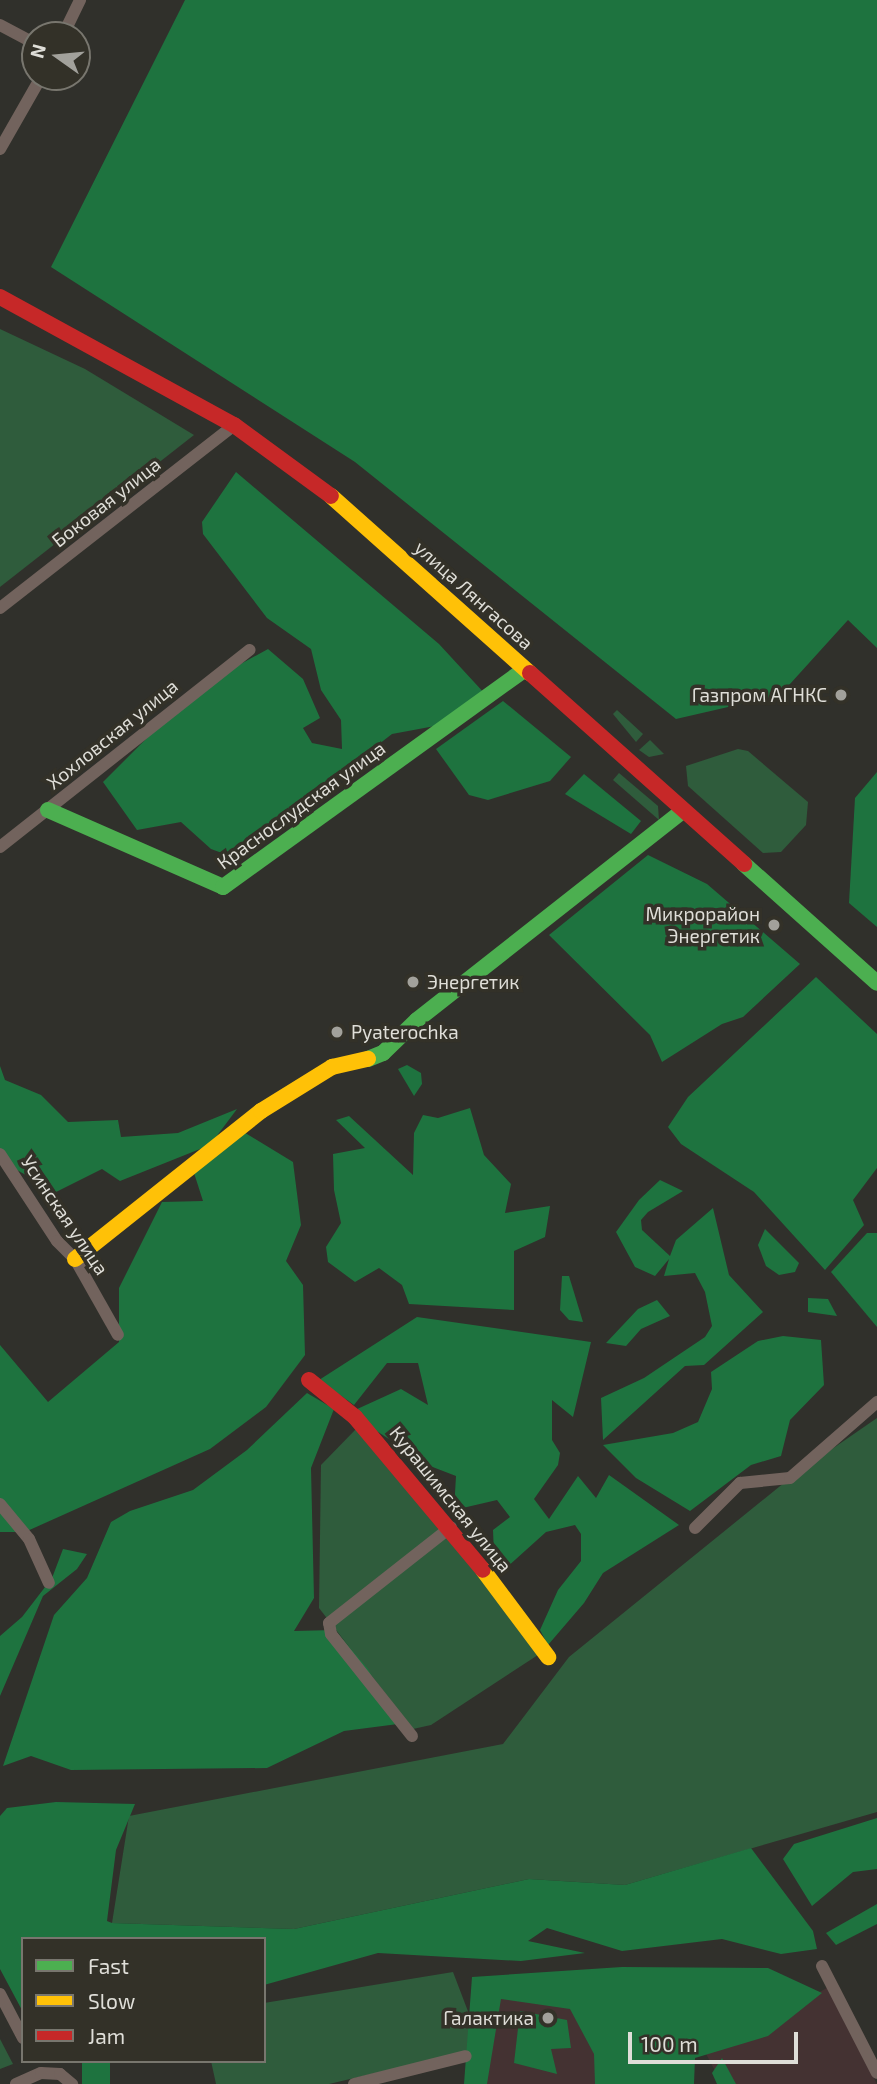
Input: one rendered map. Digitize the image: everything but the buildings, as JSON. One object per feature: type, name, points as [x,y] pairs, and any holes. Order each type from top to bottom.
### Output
[{"type":"street","points":[[69,21],[79,0]]},
{"type":"street","points":[[0,25],[21,36]]},
{"type":"street","points":[[0,149],[33,91]]},
{"type":"street","name":"улица Лянгасова","points":[[0,297],[234,425],[337,501],[877,983]]},
{"type":"street","name":"Боковая улица","points":[[0,608],[234,425]]},
{"type":"street","name":"Хохловская улица","points":[[0,847],[249,650]]},
{"type":"street","name":"Краснослудская улица","points":[[48,810],[223,887],[526,669]]},
{"type":"street","points":[[75,1259],[261,1111],[332,1067],[355,1065],[383,1053],[417,1020],[683,811]]},
{"type":"street","name":"Усинская улица","points":[[0,1154],[57,1241],[75,1259],[118,1335]]},
{"type":"street","name":"Курашимская улица","points":[[309,1380],[355,1417],[451,1527],[548,1657]]},
{"type":"street","points":[[695,1528],[740,1483],[790,1478],[877,1402]]},
{"type":"street","points":[[0,1504],[29,1539],[49,1583]]},
{"type":"street","points":[[411,1737],[329,1628],[333,1617],[451,1527]]},
{"type":"street","points":[[822,1966],[877,2073]]},
{"type":"street","points":[[0,1994],[21,2034]]},
{"type":"street","points":[[355,2084],[466,2056]]},
{"type":"street","points":[[16,2084],[38,2067],[60,2074],[72,2084]]},
{"type":"shaded area","name":"Галактика","points":[[611,1975],[607,2084],[480,2084],[490,1989]]},
{"type":"shaded area","points":[[827,1988],[877,2084],[722,2084],[705,2052]]},
{"type":"green space","points":[[185,0],[877,0],[877,648],[848,620],[780,695],[676,719],[355,462],[51,267]]},
{"type":"green space","points":[[0,329],[85,369],[194,435],[0,587]]},
{"type":"green space","points":[[236,472],[439,644],[486,695],[435,726],[392,734],[233,857],[211,849],[181,822],[137,830],[103,782],[197,688],[268,649],[303,679],[320,718],[303,728],[312,743],[342,749],[341,720],[321,690],[311,649],[267,618],[203,534],[202,522]]},
{"type":"green space","points":[[503,701],[571,757],[550,781],[488,800],[469,795],[436,749]]},
{"type":"green space","points":[[617,710],[643,734],[636,742],[613,714]]},
{"type":"green space","points":[[650,740],[664,754],[649,757],[639,750]]},
{"type":"green space","points":[[738,749],[748,751],[808,802],[806,825],[781,852],[763,853],[688,786],[686,766]]},
{"type":"green space","points":[[877,772],[877,927],[849,903],[855,798]]},
{"type":"green space","points":[[619,773],[658,806],[659,820],[613,780]]},
{"type":"green space","points":[[584,774],[641,821],[631,834],[565,794]]},
{"type":"green space","points":[[648,855],[707,884],[800,964],[743,1017],[722,1024],[662,1062],[650,1035],[549,935]]},
{"type":"green space","points":[[816,977],[877,1034],[877,1168],[853,1200],[864,1225],[825,1270],[754,1192],[681,1144],[668,1127],[688,1097]]},
{"type":"green space","points":[[407,1065],[421,1073],[422,1084],[414,1096],[398,1069]]},
{"type":"green space","points":[[0,1066],[5,1080],[41,1095],[68,1122],[118,1120],[121,1137],[178,1133],[237,1109],[210,1145],[120,1181],[102,1169],[56,1192],[8,1165],[0,1154]]},
{"type":"green space","points":[[470,1108],[484,1155],[511,1184],[505,1213],[550,1206],[545,1237],[514,1251],[514,1310],[409,1304],[402,1285],[379,1268],[355,1282],[328,1262],[326,1247],[341,1223],[334,1190],[333,1154],[365,1148],[336,1120],[349,1116],[413,1175],[414,1133],[423,1115],[438,1118]]},
{"type":"green space","points":[[242,1131],[293,1162],[301,1225],[286,1261],[303,1285],[305,1355],[266,1407],[210,1449],[25,1532],[0,1532],[0,1345],[48,1402],[119,1342],[119,1288],[162,1202],[203,1201],[194,1173]]},
{"type":"green space","points":[[660,1180],[683,1191],[648,1212],[641,1220],[642,1230],[670,1256],[676,1240],[713,1208],[729,1275],[763,1312],[704,1365],[685,1366],[603,1440],[601,1398],[644,1378],[705,1337],[712,1326],[705,1292],[695,1273],[664,1276],[669,1259],[655,1276],[635,1267],[616,1232],[639,1200]]},
{"type":"green space","points":[[765,1229],[799,1263],[795,1272],[779,1275],[766,1266],[758,1245]]},
{"type":"green space","points":[[867,1233],[877,1233],[877,1327],[831,1272]]},
{"type":"green space","points":[[562,1276],[569,1276],[583,1322],[569,1320],[560,1310]]},
{"type":"green space","points":[[808,1298],[828,1299],[837,1316],[808,1312]]},
{"type":"green space","points":[[657,1300],[670,1316],[641,1329],[626,1346],[606,1343],[638,1309]]},
{"type":"green space","points":[[417,1317],[591,1342],[573,1417],[552,1400],[552,1440],[560,1453],[558,1465],[534,1499],[549,1519],[578,1476],[596,1498],[609,1475],[679,1525],[603,1573],[584,1603],[548,1645],[540,1630],[558,1590],[581,1561],[581,1534],[575,1525],[546,1532],[506,1568],[494,1554],[493,1530],[510,1517],[497,1500],[454,1510],[456,1476],[430,1466],[369,1426],[355,1410],[401,1389],[428,1405],[418,1363],[387,1363],[354,1405],[319,1380]]},
{"type":"green space","points":[[783,1336],[821,1340],[824,1385],[790,1420],[781,1456],[751,1465],[690,1511],[636,1478],[603,1445],[673,1433],[698,1422],[712,1389],[711,1372],[758,1341]]},
{"type":"green space","points":[[307,1393],[334,1409],[311,1468],[314,1598],[294,1631],[335,1630],[368,1669],[398,1724],[344,1731],[267,1768],[71,1770],[31,1756],[3,1766],[54,1615],[87,1578],[111,1522],[130,1511],[193,1490],[247,1450]]},
{"type":"green space","points":[[877,1418],[877,1812],[625,1885],[529,1879],[294,1929],[112,1923],[129,1816],[503,1744],[569,1657],[790,1478]]},
{"type":"green space","points":[[357,1428],[451,1532],[541,1653],[431,1725],[413,1729],[319,1608],[321,1465]]},
{"type":"green space","points":[[63,1549],[87,1554],[77,1569],[43,1596],[0,1696],[0,1636],[22,1617],[52,1578]]},
{"type":"green space","points":[[56,1802],[135,1804],[116,1850],[107,1921],[112,1923],[294,1929],[529,1879],[625,1885],[751,1848],[813,1931],[817,1949],[781,1954],[722,1939],[622,1951],[547,1928],[528,1941],[585,1953],[521,1961],[378,1953],[266,1984],[266,1937],[21,1937],[21,2008],[0,1969],[0,1816],[7,1808]]},
{"type":"green space","points":[[877,1818],[877,1869],[853,1872],[812,1906],[783,1859],[794,1844]]},
{"type":"green space","points":[[877,1904],[877,1924],[836,1945],[826,1933]]},
{"type":"green space","points":[[622,1967],[768,1968],[822,1993],[768,2036],[695,2058],[694,2084],[595,2084],[594,2054],[570,2009],[501,1999],[487,2084],[464,2084],[472,1977]]},
{"type":"green space","points":[[453,1972],[482,2048],[329,2084],[216,2084],[211,2063],[266,2063],[266,2003]]},
{"type":"green space","points":[[520,2011],[567,2020],[571,2048],[551,2049],[557,2074],[514,2063]]},
{"type":"green space","points":[[0,2039],[13,2064],[0,2069]]},
{"type":"green space","points":[[722,2058],[736,2084],[717,2084],[712,2073]]},
{"type":"green space","points":[[82,2063],[110,2063],[110,2084],[82,2084]]},
{"type":"traffic: fast","points":[[48,810],[223,887],[525,669]]},
{"type":"traffic: fast","points":[[368,1059],[383,1053],[417,1020],[683,811]]},
{"type":"traffic: fast","points":[[744,864],[877,983]]},
{"type":"traffic: slow","points":[[331,496],[530,673]]},
{"type":"traffic: slow","points":[[75,1259],[261,1111],[332,1067],[368,1059]]},
{"type":"traffic: slow","points":[[483,1570],[548,1657]]},
{"type":"traffic: jam","points":[[0,297],[234,425],[331,496]]},
{"type":"traffic: jam","points":[[530,673],[744,864]]},
{"type":"traffic: jam","points":[[309,1380],[355,1417],[483,1570]]},
{"type":"place","name":"Газпром АГНКС","points":[[841,695]]},
{"type":"place","name":"Микрорайон Энергетик","points":[[774,925]]},
{"type":"place","name":"Энергетик","points":[[413,982]]},
{"type":"place","name":"Pyaterochka","points":[[337,1032]]},
{"type":"place","name":"Галактика","points":[[548,2018]]}]
